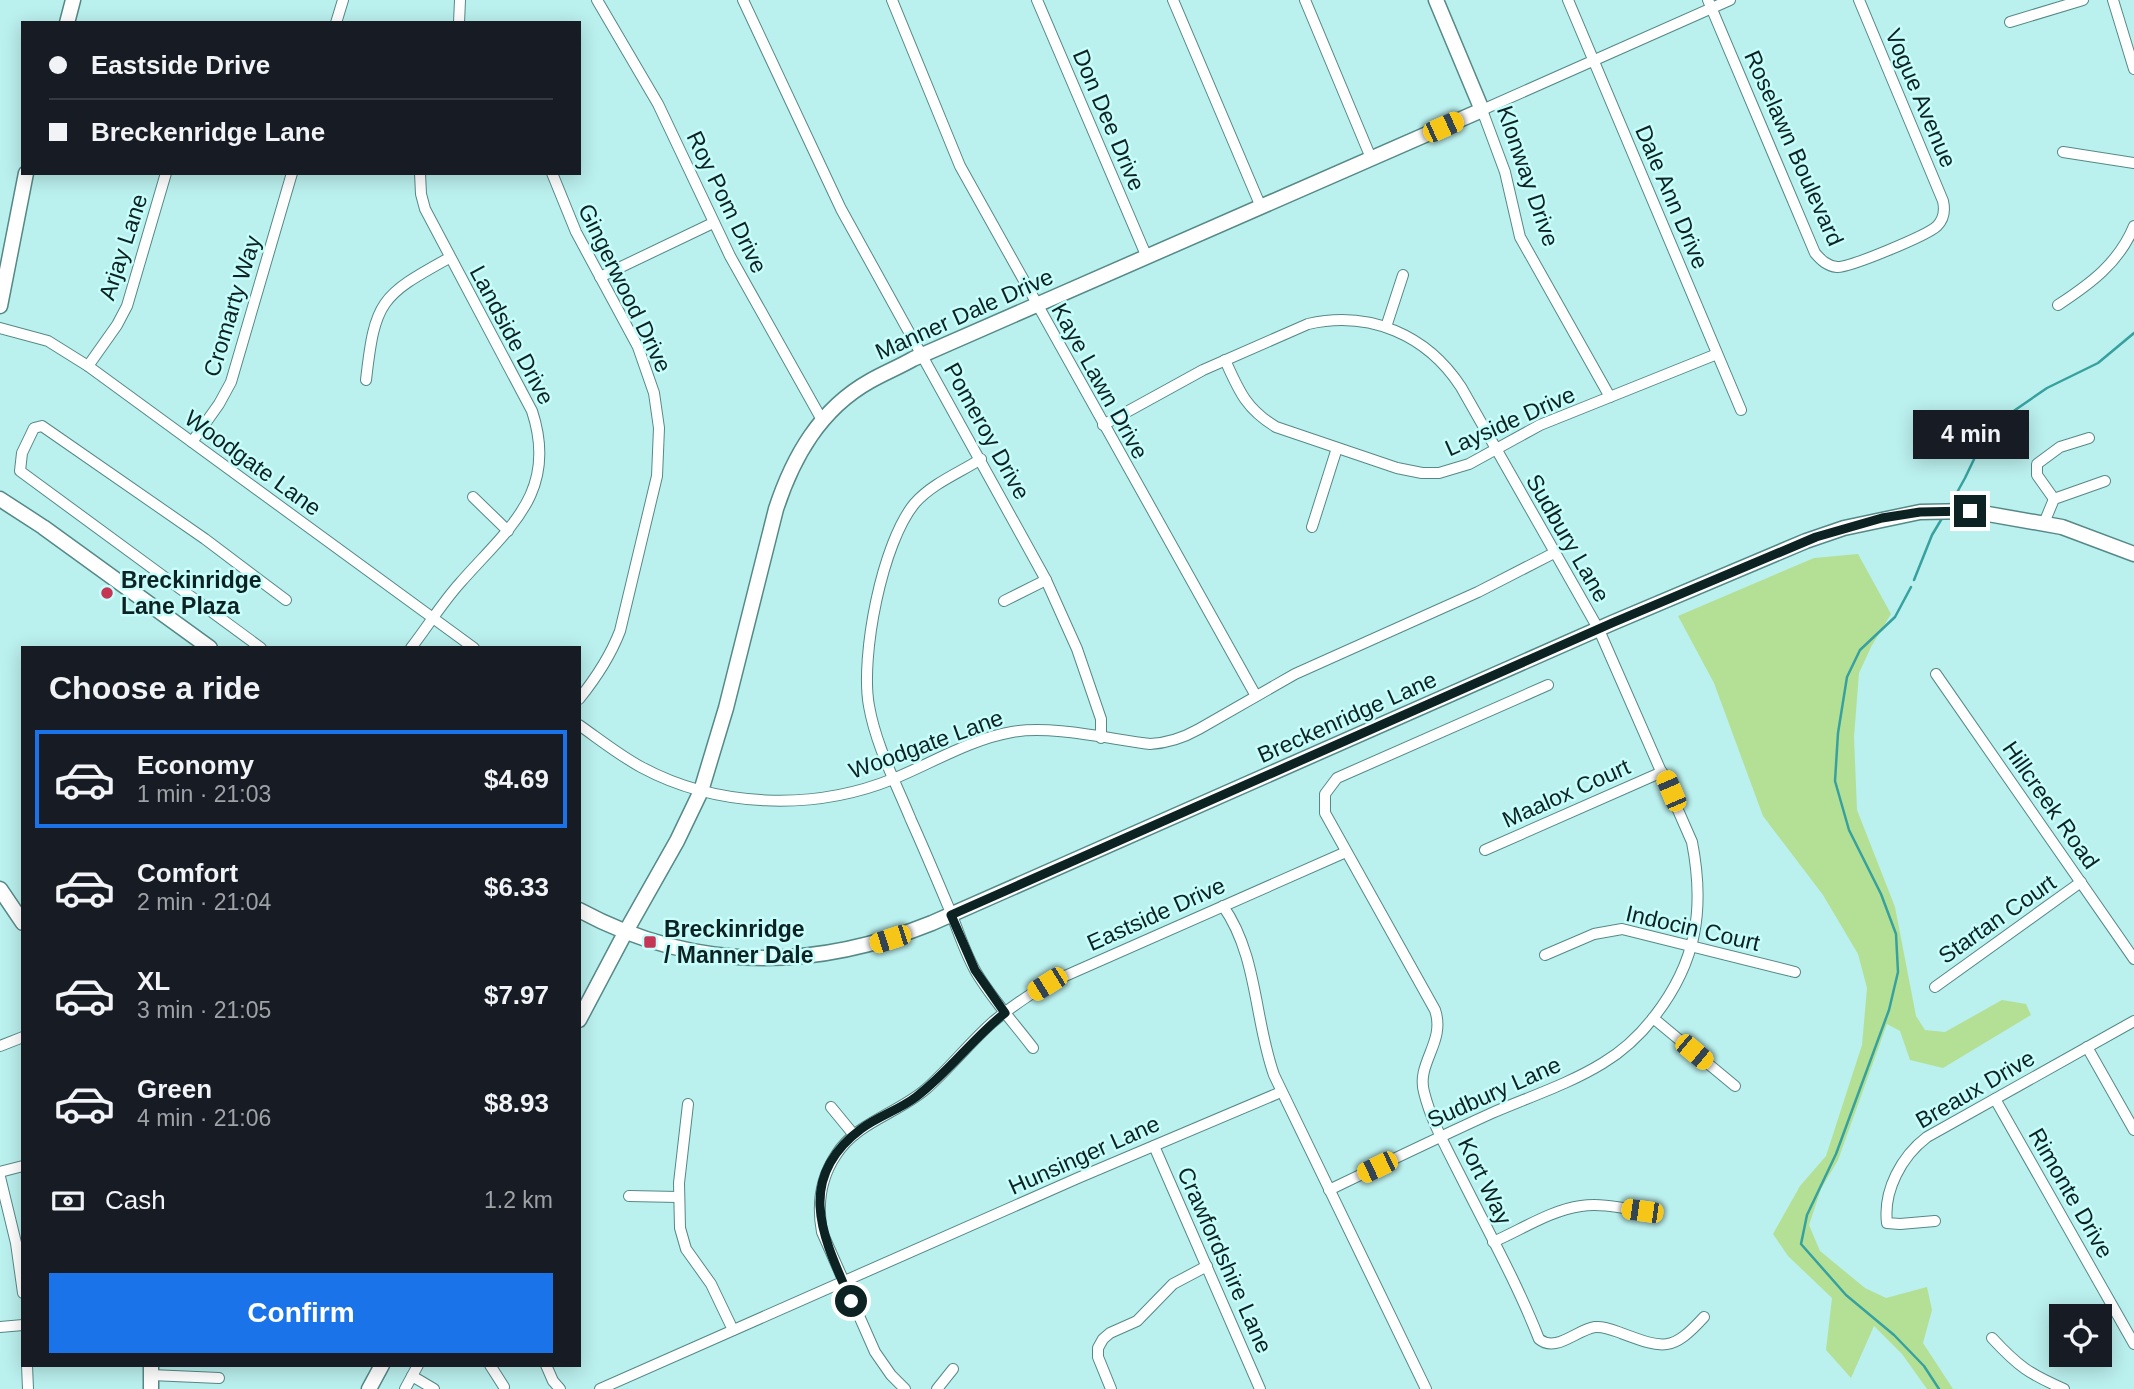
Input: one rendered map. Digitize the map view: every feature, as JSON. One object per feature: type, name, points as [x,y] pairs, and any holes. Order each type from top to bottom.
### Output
[{"type":"main road","points":[[68,21],[73,0]]},
{"type":"main road","name":"Klonway Drive","points":[[1436,0],[1482,110]]},
{"type":"main road","name":"Manner Dale Drive","points":[[581,1016],[677,841],[701,791],[726,708],[786,476],[802,447],[822,420],[844,399],[869,381],[923,355],[1482,110]]},
{"type":"main road","points":[[0,306],[26,175]]},
{"type":"main road","points":[[0,499],[207,646]]},
{"type":"main road","name":"Breckenridge Lane","points":[[581,911],[650,942],[713,955],[774,959],[852,950],[904,934],[951,915],[1816,537],[1882,518],[1920,512],[1970,511],[2044,523],[2134,554]]},
{"type":"main road","points":[[0,889],[21,920]]},
{"type":"main road","points":[[369,1389],[381,1367]]},
{"type":"street","points":[[337,21],[342,0]]},
{"type":"street","points":[[459,21],[460,0]]},
{"type":"street","name":"Roy Pom Drive","points":[[597,0],[658,104],[713,223],[783,354],[822,420]]},
{"type":"street","name":"Pomeroy Drive","points":[[743,0],[779,73],[826,180],[1046,580],[1077,649],[1101,719],[1101,738]]},
{"type":"street","name":"Kaye Lawn Drive","points":[[892,0],[960,166],[1256,696]]},
{"type":"street","name":"Don Dee Drive","points":[[1037,0],[1146,255]]},
{"type":"street","points":[[1173,0],[1261,207]]},
{"type":"street","points":[[1305,0],[1371,158]]},
{"type":"street","name":"Dale Ann Drive","points":[[1568,0],[1741,410]]},
{"type":"street","name":"Manner Dale Drive","points":[[1482,110],[1593,61],[1710,4],[1730,0]]},
{"type":"street","name":"Vogue Avenue","points":[[1859,0],[1943,201],[1944,212]]},
{"type":"street","points":[[2010,22],[2083,0]]},
{"type":"street","points":[[2113,0],[2134,69]]},
{"type":"street","name":"Roselawn Boulevard","points":[[1710,4],[1815,253],[1820,259],[1839,267],[1855,263],[1930,231],[1940,221],[1944,212]]},
{"type":"street","name":"Klonway Drive","points":[[1482,110],[1505,172],[1520,237],[1610,397]]},
{"type":"street","points":[[2063,152],[2134,163]]},
{"type":"street","name":"Arjay Lane","points":[[88,366],[127,306],[165,175]]},
{"type":"street","name":"Cromarty Way","points":[[192,442],[231,382],[291,175]]},
{"type":"street","name":"Landside Drive","points":[[413,646],[453,591],[508,531],[525,507],[535,483],[540,446],[537,426],[525,398],[425,209],[420,175]]},
{"type":"street","name":"Gingerwood Drive","points":[[553,175],[565,209],[645,364],[654,393],[659,428],[659,455],[651,504],[620,631],[600,673],[581,697]]},
{"type":"street","points":[[600,277],[713,223]]},
{"type":"street","points":[[2058,306],[2111,264],[2134,226]]},
{"type":"street","points":[[366,380],[372,332],[387,299],[410,279],[449,258]]},
{"type":"street","points":[[1386,327],[1403,275]]},
{"type":"street","name":"Sudbury Lane","points":[[1103,425],[1225,360],[1295,329],[1323,321],[1357,320],[1386,327],[1421,344],[1444,364],[1461,387],[1599,630],[1687,829],[1697,870],[1699,903],[1692,945],[1682,974],[1668,999],[1631,1043],[1603,1063],[1329,1191]]},
{"type":"street","name":"Woodgate Lane","points":[[0,328],[48,341],[88,366],[471,646]]},
{"type":"street","name":"Layside Drive","points":[[1225,360],[1242,397],[1260,417],[1276,427],[1411,471],[1434,473],[1469,464],[1540,425],[1717,354]]},
{"type":"street","points":[[258,646],[20,471],[22,453],[34,428],[42,426],[205,539],[286,600]]},
{"type":"street","points":[[2054,499],[2037,475],[2037,464],[2060,447],[2088,438]]},
{"type":"street","points":[[1312,527],[1337,448]]},
{"type":"street","points":[[981,459],[922,496],[902,522],[889,552],[870,633],[866,673],[868,705],[894,779],[975,970],[1033,1048]]},
{"type":"street","points":[[2044,523],[2054,499],[2105,481]]},
{"type":"street","points":[[473,497],[508,531]]},
{"type":"street","name":"Woodgate Lane","points":[[581,726],[640,767],[701,791],[757,800],[831,796],[894,779],[974,744],[1013,732],[1038,730],[1150,744],[1175,741],[1295,674],[1478,592],[1554,553]]},
{"type":"street","points":[[1004,601],[1046,580]]},
{"type":"street","name":"Hillcreek Road","points":[[1936,674],[2134,959]]},
{"type":"street","name":"Kort Way","points":[[1548,685],[1337,778],[1327,789],[1325,813],[1435,1010],[1438,1021],[1437,1038],[1425,1067],[1422,1084],[1426,1100],[1539,1339],[1543,1343],[1553,1344],[1597,1326],[1662,1345],[1686,1336],[1704,1317]]},
{"type":"street","name":"Maalox Court","points":[[1485,850],[1662,772]]},
{"type":"street","name":"Eastside Drive","points":[[905,1389],[874,1352],[822,1232],[820,1200],[823,1182],[831,1162],[843,1144],[913,1100],[1005,1013],[1047,984],[1346,852]]},
{"type":"street","name":"Startan Court","points":[[1935,987],[2081,882]]},
{"type":"street","points":[[1223,906],[1233,920],[1250,968],[1266,1047],[1281,1092],[1426,1389]]},
{"type":"street","name":"Indocin Court","points":[[1545,955],[1594,934],[1613,929],[1632,930],[1795,972]]},
{"type":"street","points":[[1653,1018],[1735,1086]]},
{"type":"street","name":"Breaux Drive","points":[[1935,1221],[1886,1223],[1888,1198],[1901,1165],[1915,1146],[2134,1021]]},
{"type":"street","points":[[0,1045],[21,1038]]},
{"type":"street","points":[[2087,1047],[2134,1130]]},
{"type":"street","name":"Hunsinger Lane","points":[[600,1389],[1281,1092]]},
{"type":"street","name":"Rimonte Drive","points":[[1995,1099],[2134,1344]]},
{"type":"street","points":[[688,1104],[678,1197],[682,1238],[718,1297],[733,1330]]},
{"type":"street","points":[[831,1107],[854,1135]]},
{"type":"street","name":"Crawfordshire Lane","points":[[1154,1146],[1261,1389]]},
{"type":"street","points":[[21,1167],[0,1174],[16,1243],[21,1279]]},
{"type":"street","points":[[629,1196],[678,1197]]},
{"type":"street","points":[[1493,1242],[1558,1212],[1578,1206],[1642,1211]]},
{"type":"street","points":[[1111,1389],[1098,1357],[1098,1348],[1103,1339],[1137,1321],[1173,1284],[1207,1266]]},
{"type":"street","points":[[0,1327],[21,1325]]},
{"type":"street","points":[[1992,1338],[2030,1374],[2064,1389]]},
{"type":"street","points":[[27,1367],[28,1389]]},
{"type":"street","points":[[405,1389],[417,1367]]},
{"type":"street","points":[[491,1367],[504,1387]]},
{"type":"street","points":[[547,1367],[560,1389]]},
{"type":"street","points":[[937,1389],[953,1369]]},
{"type":"street","points":[[151,1376],[219,1378]]},
{"type":"street","points":[[412,1376],[434,1389]]},
{"type":"green space","points":[[1858,554],[1891,614],[1859,673],[1854,737],[1857,810],[1895,907],[1916,1016],[1925,1030],[1945,1032],[2002,1000],[2026,1004],[2031,1015],[1943,1068],[1910,1060],[1900,1031],[1887,1024],[1838,1160],[1821,1189],[1809,1225],[1820,1251],[1865,1288],[1886,1298],[1927,1287],[1932,1310],[1923,1343],[1953,1389],[1927,1389],[1902,1354],[1874,1326],[1851,1378],[1826,1350],[1832,1298],[1788,1256],[1773,1234],[1800,1186],[1826,1156],[1862,1045],[1867,988],[1858,954],[1823,895],[1763,816],[1714,683],[1678,616],[1814,558]]},
{"type":"waterway","points":[[1949,507],[1989,428],[2047,388],[2098,363],[2134,333]]},
{"type":"waterway","points":[[1914,580],[1932,535],[1944,515]]},
{"type":"waterway","points":[[1911,587],[1895,617],[1860,650],[1847,677],[1838,733],[1835,781],[1849,830],[1881,894],[1896,934],[1898,972],[1889,1010],[1836,1154],[1807,1215],[1801,1244],[1846,1295],[1894,1335],[1924,1366],[1939,1389]]},
{"type":"place","name":"Breckinridge Lane Plaza","points":[[107,593]]},
{"type":"place","name":"Breckinridge / Manner Dale","points":[[650,942]]},
{"type":"route","points":[[851,1301],[820,1222],[821,1190],[831,1162],[843,1144],[863,1127],[913,1100],[1005,1013],[975,970],[951,915],[1612,623],[1816,537],[1882,518],[1920,512],[1970,511]]}]
